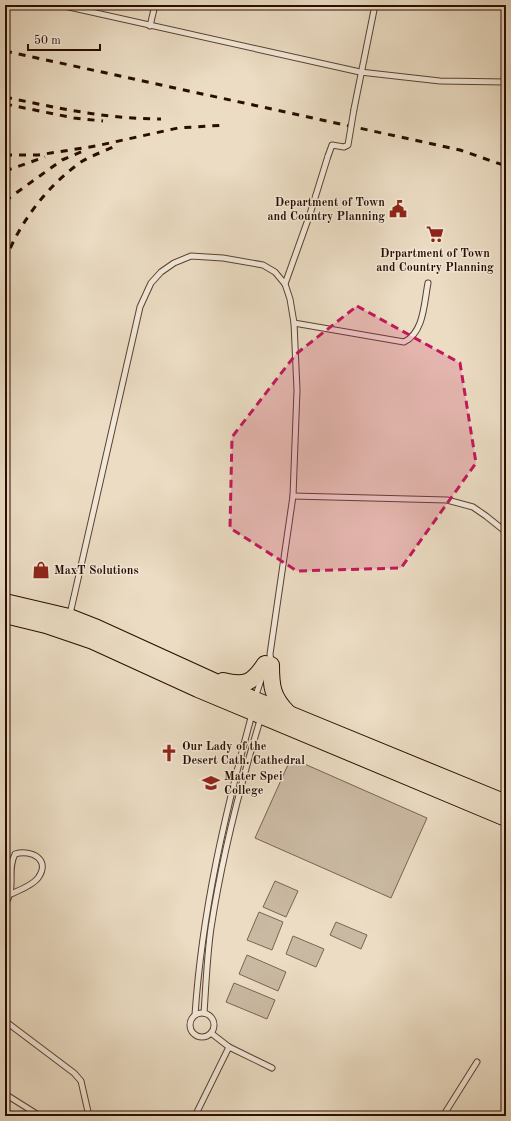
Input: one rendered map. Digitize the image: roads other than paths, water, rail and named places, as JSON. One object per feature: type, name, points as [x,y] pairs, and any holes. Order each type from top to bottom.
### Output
[{"type":"main road","points":[[5,602],[67,624]]},
{"type":"main road","points":[[5,615],[97,628],[202,682],[260,706],[506,818]]},
{"type":"main road","points":[[202,682],[242,684],[255,678],[269,661]]},
{"type":"main road","points":[[269,661],[272,690],[278,703],[288,713]]},
{"type":"main road","points":[[260,706],[288,713],[504,801]]},
{"type":"lane","points":[[60,5],[360,72],[440,81],[506,82]]},
{"type":"lane","points":[[150,26],[155,5]]},
{"type":"lane","points":[[285,284],[310,214],[332,145],[344,147],[348,145],[360,72],[374,5]]},
{"type":"lane","points":[[67,624],[140,307],[151,282],[161,272],[174,263],[191,256],[223,258],[263,265],[274,272],[285,284],[290,299],[294,324],[297,390],[293,496],[269,661],[216,901],[208,960],[204,1013]]},
{"type":"lane","points":[[294,324],[404,342],[414,336],[419,327],[428,284]]},
{"type":"lane","points":[[293,496],[447,500],[473,507],[506,532]]},
{"type":"lane","points":[[267,688],[269,661]]},
{"type":"lane","points":[[195,1015],[204,1013],[211,1017],[213,1021],[213,1030],[211,1033],[202,1038],[192,1033],[190,1023],[195,1015],[198,964],[206,914],[229,796],[260,706]]},
{"type":"lane","points":[[5,905],[11,894],[11,862],[15,854],[23,852],[37,855],[41,862],[42,870],[38,878],[32,884],[11,894]]},
{"type":"lane","points":[[5,1021],[74,1073],[81,1081],[89,1116]]},
{"type":"lane","points":[[211,1033],[229,1047],[272,1068]]},
{"type":"lane","points":[[195,1116],[229,1047]]},
{"type":"lane","points":[[443,1116],[477,1062]]},
{"type":"lane","points":[[5,1094],[40,1116]]},
{"type":"railway","points":[[5,51],[460,150],[506,166]]},
{"type":"railway","points":[[5,97],[63,109],[102,115],[141,119],[161,119]]},
{"type":"railway","points":[[5,104],[74,118],[103,121]]},
{"type":"railway","points":[[5,155],[38,155],[96,146],[178,128],[226,125]]},
{"type":"railway","points":[[5,261],[26,219],[57,182],[81,162],[117,145]]},
{"type":"railway","points":[[5,201],[62,160],[83,151]]},
{"type":"railway","points":[[5,171],[45,157]]},
{"type":"place","name":"Department of Town and Country Planning","points":[[398,209]]},
{"type":"place","name":"Drpartment of Town and Country Planning","points":[[435,234]]},
{"type":"place","name":"MaxT Solutions","points":[[41,570]]},
{"type":"place","name":"Our Lady of the Desert Cath. Cathedral","points":[[169,753]]},
{"type":"place","name":"Mater Spei College","points":[[211,783]]}]
